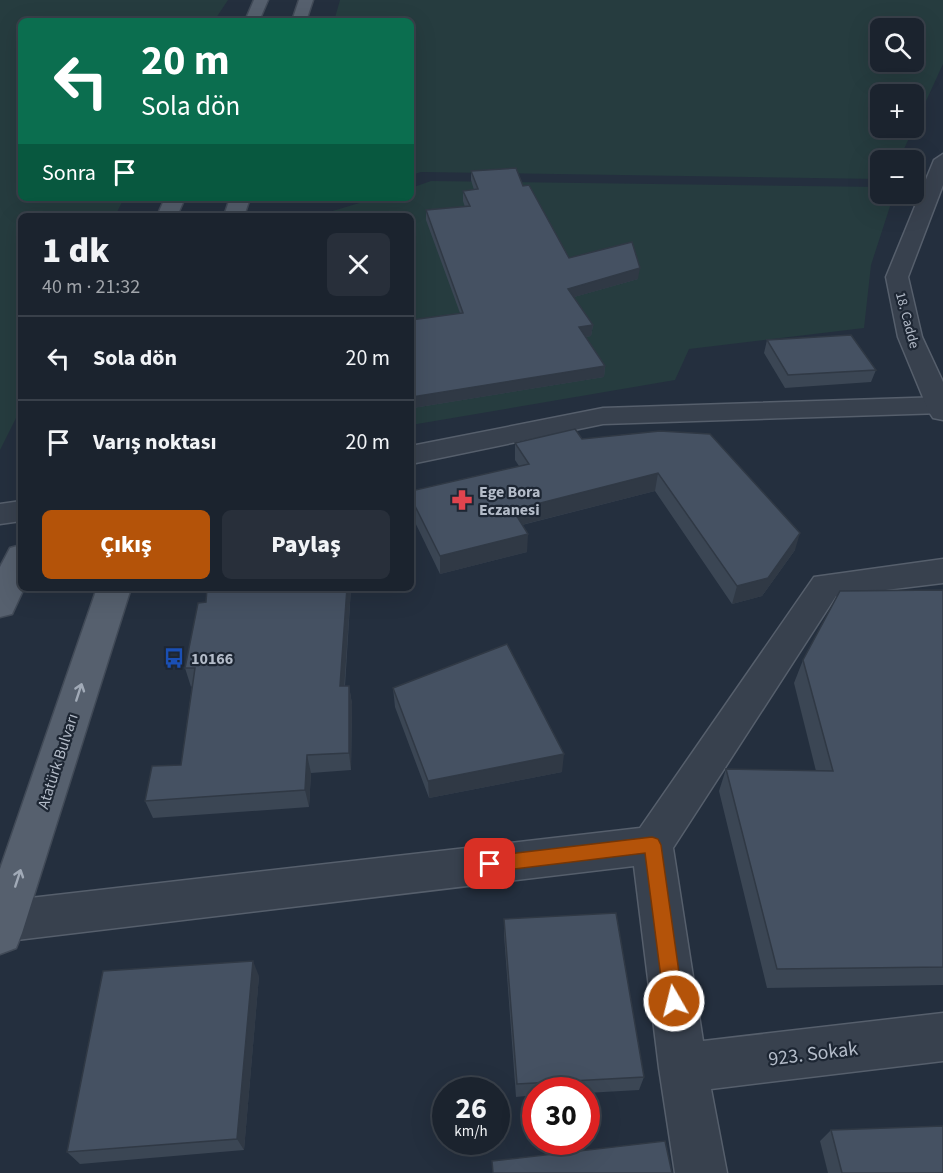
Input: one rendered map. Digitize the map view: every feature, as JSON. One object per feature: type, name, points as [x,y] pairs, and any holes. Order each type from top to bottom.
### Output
[{"type":"main road","points":[[253,18],[261,0]]},
{"type":"main road","points":[[300,18],[306,0]]},
{"type":"main road","points":[[0,605],[18,563]]},
{"type":"main road","name":"Atatürk Bulvarı","points":[[2,928],[113,591]]},
{"type":"street","name":"18. Cadde","points":[[942,407],[910,337],[897,277],[943,160]]},
{"type":"street","points":[[414,454],[603,416],[942,407]]},
{"type":"street","points":[[0,513],[18,511]]},
{"type":"street","points":[[701,1173],[683,1068],[652,845],[826,585],[943,571]]},
{"type":"street","points":[[2,928],[652,845]]},
{"type":"street","name":"923. Sokak","points":[[683,1068],[943,1037]]},
{"type":"green space","points":[[0,0],[228,0],[216,18],[18,18],[18,201],[122,201],[116,213],[18,213],[18,414],[0,450]]},
{"type":"green space","points":[[340,0],[943,0],[943,64],[924,105],[924,84],[870,84],[870,138],[909,138],[904,150],[870,150],[870,179],[421,172],[414,174],[414,18],[335,18]]},
{"type":"green space","points":[[431,181],[870,187],[870,204],[891,204],[871,265],[864,328],[689,349],[675,380],[414,424],[414,213],[326,213],[366,201],[414,201],[414,187]]},
{"type":"building","points":[[516,168],[523,186],[529,185],[569,258],[632,242],[640,268],[568,289],[593,325],[579,327],[605,366],[414,397],[414,320],[463,313],[426,210],[470,206],[463,191],[478,189],[471,171]]},
{"type":"building","points":[[851,335],[876,370],[788,375],[767,340]]},
{"type":"building","points":[[575,429],[582,439],[660,431],[710,434],[800,533],[768,578],[737,586],[658,473],[513,510],[528,534],[440,556],[414,504],[414,490],[529,464],[515,443]]},
{"type":"building","points":[[943,590],[943,967],[777,969],[726,769],[833,771],[803,660],[840,591]]},
{"type":"building","points":[[207,591],[347,591],[340,686],[349,686],[349,753],[307,755],[305,790],[145,801],[152,766],[181,765],[195,668],[185,668],[198,603],[206,602]]},
{"type":"building","points":[[507,644],[564,754],[428,781],[393,688]]},
{"type":"building","points":[[616,913],[644,1077],[600,1079],[600,1077],[522,1077],[522,1084],[517,1084],[504,919]]},
{"type":"building","points":[[253,961],[237,1139],[67,1152],[103,971]]},
{"type":"building","points":[[943,1126],[943,1173],[842,1173],[831,1130]]},
{"type":"building","points":[[665,1141],[672,1173],[493,1173],[492,1161],[544,1155],[600,1155],[600,1149]]},
{"type":"place","name":"Ege Bora Eczanesi","points":[[462,500]]},
{"type":"place","name":"10166","points":[[174,658]]},
{"type":"route","points":[[490,864],[652,845],[674,1001]]}]
